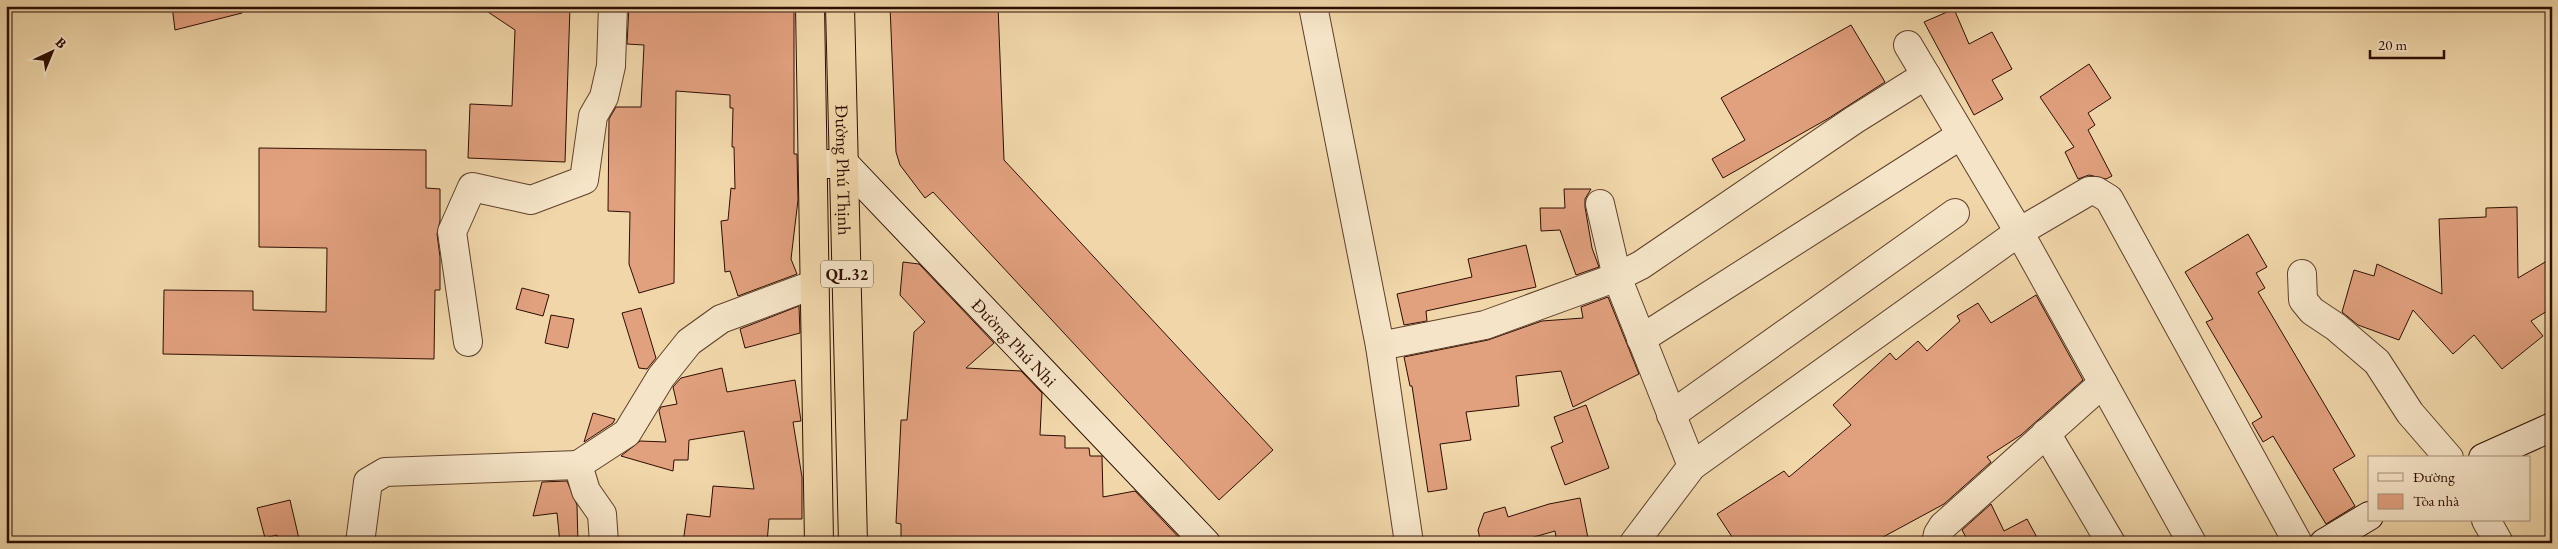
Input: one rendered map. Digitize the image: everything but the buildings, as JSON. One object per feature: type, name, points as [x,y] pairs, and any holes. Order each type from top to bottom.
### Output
[{"type":"highway","name":"Đường Phú Thịnh","points":[[810,6],[818,543]]},
{"type":"highway","name":"Đường Phú Thịnh","points":[[840,6],[853,543]]},
{"type":"street","points":[[468,342],[452,232],[472,187],[531,200],[584,180],[593,116],[604,97],[611,66],[613,6]]},
{"type":"street","points":[[1313,6],[1380,346],[1409,543]]},
{"type":"street","points":[[1908,45],[2019,232],[2192,543]]},
{"type":"street","points":[[1380,346],[1485,325],[1618,277],[1641,264],[1854,120],[1926,75]]},
{"type":"street","points":[[1641,339],[1961,135]]},
{"type":"street","points":[[813,164],[845,164]]},
{"type":"street","name":"Đường Phú Nhi","points":[[845,164],[1206,543]]},
{"type":"street","points":[[1634,543],[1692,466],[2019,232],[2089,191],[2096,191],[2109,199],[2298,543]]},
{"type":"street","points":[[1600,204],[1618,277],[1692,466]]},
{"type":"street","points":[[1671,415],[1955,213]]},
{"type":"street","points":[[2302,274],[2303,300],[2312,311],[2336,327],[2378,362],[2410,413],[2447,456]]},
{"type":"street","points":[[360,543],[368,482],[385,472],[578,465],[627,433],[661,377],[689,342],[721,320],[814,284]]},
{"type":"street","points":[[1936,543],[1938,534],[1944,526],[2103,383]]},
{"type":"street","points":[[2487,456],[2552,427]]},
{"type":"street","points":[[2046,433],[2111,543]]},
{"type":"street","points":[[578,465],[586,491],[602,514],[604,543]]},
{"type":"street","points":[[2324,543],[2368,517]]},
{"type":"street","points":[[2487,522],[2499,543]]}]
